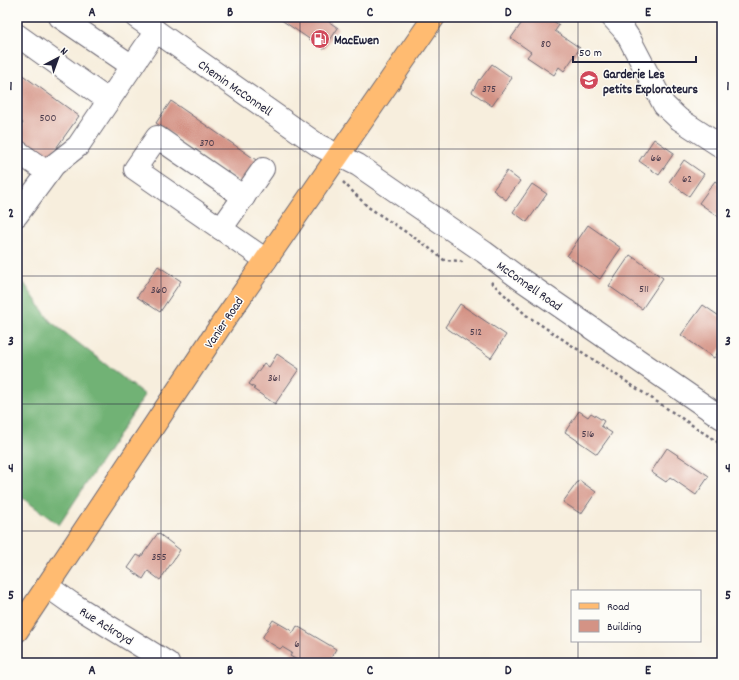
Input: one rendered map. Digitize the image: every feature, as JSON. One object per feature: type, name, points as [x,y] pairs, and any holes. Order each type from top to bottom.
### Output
[{"type":"main road","name":"Vanier Road","points":[[17,631],[266,260],[434,17]]},
{"type":"street","points":[[60,17],[132,66]]},
{"type":"street","name":"Chemin McConnell","points":[[136,17],[318,145],[338,154]]},
{"type":"street","points":[[612,17],[629,38],[664,105],[679,119],[722,147]]},
{"type":"street","points":[[20,205],[54,165],[78,146],[156,31]]},
{"type":"street","points":[[17,35],[109,101]]},
{"type":"street","points":[[244,197],[157,137],[135,169],[266,260]]},
{"type":"street","points":[[17,151],[48,173]]},
{"type":"street","name":"McConnell Road","points":[[338,154],[371,174],[722,418]]},
{"type":"street","points":[[221,228],[264,169]]},
{"type":"street","name":"Rue Ackroyd","points":[[47,586],[71,603],[168,663]]},
{"type":"path","points":[[343,182],[368,207],[424,244],[444,260],[460,261],[465,264]]},
{"type":"path","points":[[487,279],[526,315],[722,445]]},
{"type":"green space","points":[[17,273],[50,321],[145,395],[59,525],[17,494]]},
{"type":"building","name":"MacEwen","points":[[277,17],[322,17],[338,28],[324,49]]},
{"type":"building","points":[[526,17],[547,17],[559,25],[555,31],[580,48],[564,71],[559,67],[554,75],[527,57],[531,52],[511,38]]},
{"type":"building","points":[[492,64],[512,78],[492,106],[472,92],[479,79],[480,80]]},
{"type":"building","points":[[17,71],[79,116],[44,165],[17,145],[17,132],[23,123],[17,118]]},
{"type":"building","points":[[171,101],[259,162],[244,184],[156,123]]},
{"type":"building","points":[[654,139],[674,153],[659,175],[639,161]]},
{"type":"building","points":[[684,160],[704,174],[689,196],[669,182]]},
{"type":"building","points":[[507,171],[520,181],[506,200],[493,190]]},
{"type":"building","points":[[715,181],[722,186],[722,213],[719,217],[699,203]]},
{"type":"building","points":[[532,184],[547,194],[527,222],[513,212]]},
{"type":"building","points":[[588,225],[621,248],[600,279],[567,256]]},
{"type":"building","points":[[630,255],[663,278],[642,309],[609,286]]},
{"type":"building","points":[[158,266],[181,281],[160,312],[137,297]]},
{"type":"building","points":[[460,304],[506,335],[491,358],[445,327]]},
{"type":"building","points":[[703,305],[722,318],[722,347],[714,358],[681,335]]},
{"type":"building","points":[[277,354],[299,369],[275,404],[253,389],[255,388],[249,384],[264,363],[269,367]]},
{"type":"building","points":[[579,411],[588,417],[591,413],[604,421],[601,426],[612,433],[597,454],[565,432]]},
{"type":"building","points":[[667,448],[709,476],[696,495],[670,477],[666,482],[651,472]]},
{"type":"building","points":[[579,480],[596,492],[581,514],[563,502]]},
{"type":"building","points":[[158,533],[180,550],[160,580],[148,571],[143,579],[128,568],[137,555],[141,557]]},
{"type":"building","points":[[273,620],[293,633],[297,626],[336,649],[328,663],[302,663],[290,656],[292,653],[282,647],[280,649],[262,638]]},
{"type":"place","name":"MacEwen","points":[[320,39]]},
{"type":"place","name":"Garderie Les petits Explorateurs","points":[[589,80]]}]
